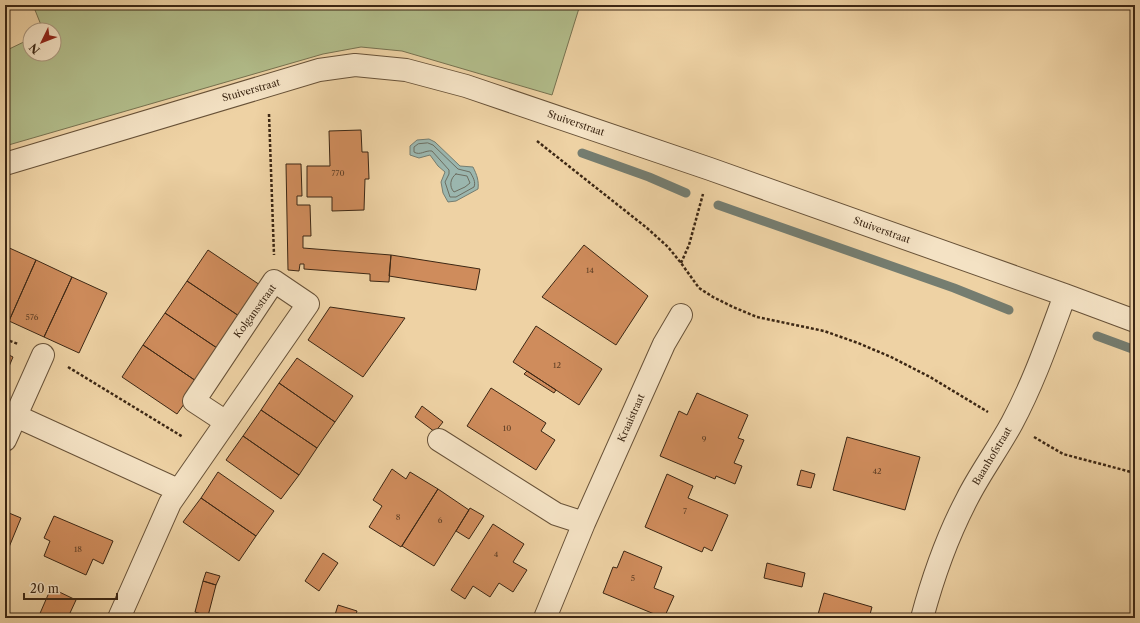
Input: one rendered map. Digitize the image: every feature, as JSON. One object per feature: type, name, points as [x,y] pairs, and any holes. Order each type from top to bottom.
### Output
[{"type":"street","name":"Stuiverstraat","points":[[5,164],[319,70],[355,65],[406,70],[466,86],[710,168],[1135,321]]},
{"type":"street","name":"Kolgansstraat","points":[[119,618],[154,535],[170,503],[308,304],[274,281],[194,401],[226,422]]},
{"type":"street","name":"Baanhofstraat","points":[[922,618],[929,591],[945,547],[967,498],[1012,424],[1032,382],[1066,295]]},
{"type":"street","name":"Kraaistraat","points":[[544,618],[584,523],[664,344],[681,315]]},
{"type":"street","points":[[5,440],[43,355]]},
{"type":"street","points":[[16,416],[178,490]]},
{"type":"street","points":[[439,440],[556,514],[584,523]]},
{"type":"path","points":[[260,87],[269,111],[274,281]]},
{"type":"path","points":[[536,140],[647,228],[668,247],[682,263],[699,288],[733,307],[757,317],[824,331],[891,357],[930,377],[988,412]]},
{"type":"path","points":[[682,263],[689,245],[710,168]]},
{"type":"path","points":[[5,339],[57,361],[206,450]]},
{"type":"path","points":[[1036,438],[1063,454],[1135,473]]},
{"type":"green space","points":[[33,5],[580,5],[552,95],[402,51],[361,47],[323,54],[5,146],[5,51],[22,43],[22,62],[62,62],[62,22],[40,22]]},
{"type":"water","points":[[429,139],[435,142],[460,166],[473,167],[476,173],[478,189],[456,201],[448,202],[443,193],[441,182],[445,172],[438,166],[430,155],[419,158],[410,155],[410,146],[417,140]]},
{"type":"building","points":[[361,130],[362,152],[368,152],[369,179],[365,179],[364,210],[332,211],[332,197],[307,197],[307,166],[330,166],[329,131]]},
{"type":"building","points":[[286,164],[301,164],[302,196],[297,196],[297,205],[310,205],[311,236],[303,236],[303,248],[391,255],[389,282],[370,281],[370,274],[304,269],[304,264],[300,264],[299,271],[288,270]]},
{"type":"building","points":[[584,245],[648,296],[616,345],[542,297]]},
{"type":"building","points":[[5,246],[36,260],[9,321],[5,319]]},
{"type":"building","points":[[208,250],[263,287],[242,318],[187,281]]},
{"type":"building","points":[[391,255],[480,269],[476,290],[389,276]]},
{"type":"building","points":[[36,260],[72,277],[44,337],[9,321]]},
{"type":"building","points":[[72,277],[107,293],[79,353],[44,337]]},
{"type":"building","points":[[187,281],[242,318],[220,350],[165,313]]},
{"type":"building","points":[[330,307],[405,318],[363,377],[308,340]]},
{"type":"building","points":[[165,313],[220,350],[199,383],[143,345]]},
{"type":"building","points":[[536,326],[602,369],[579,405],[513,362]]},
{"type":"building","points":[[143,345],[199,383],[177,414],[122,377]]},
{"type":"building","points":[[5,353],[13,357],[5,376]]},
{"type":"building","points":[[297,358],[353,396],[335,422],[279,383]]},
{"type":"building","points":[[527,371],[556,390],[554,393],[524,374]]},
{"type":"building","points":[[279,383],[335,422],[317,448],[261,410]]},
{"type":"building","points":[[491,388],[546,423],[541,431],[555,440],[536,470],[467,426]]},
{"type":"building","points":[[697,393],[748,415],[738,438],[744,440],[734,463],[742,466],[735,484],[716,476],[715,479],[660,456],[679,411],[687,415]]},
{"type":"building","points":[[422,406],[443,422],[435,432],[415,417]]},
{"type":"building","points":[[261,410],[317,448],[299,475],[243,436]]},
{"type":"building","points":[[243,436],[299,475],[281,499],[226,460]]},
{"type":"building","points":[[847,437],[920,457],[905,510],[833,490]]},
{"type":"building","points":[[392,469],[406,479],[410,472],[438,489],[401,547],[369,527],[382,506],[373,500]]},
{"type":"building","points":[[801,470],[815,474],[811,488],[797,485]]},
{"type":"building","points":[[218,472],[274,511],[256,536],[201,498]]},
{"type":"building","points":[[667,474],[693,486],[688,498],[728,515],[712,551],[704,547],[702,552],[645,527]]},
{"type":"building","points":[[438,489],[469,510],[434,566],[402,546]]},
{"type":"building","points":[[201,498],[256,536],[239,561],[183,522]]},
{"type":"building","points":[[470,508],[484,516],[469,539],[456,531]]},
{"type":"building","points":[[9,513],[21,518],[7,552],[5,551],[5,522]]},
{"type":"building","points":[[54,516],[113,541],[103,564],[93,559],[86,575],[44,556],[50,541],[44,538]]},
{"type":"building","points":[[493,524],[524,544],[513,562],[527,570],[513,592],[499,583],[490,597],[473,586],[465,599],[451,590]]},
{"type":"building","points":[[624,551],[662,567],[654,588],[674,596],[664,618],[603,593],[613,567],[617,568]]},
{"type":"building","points":[[323,553],[338,563],[319,591],[305,581]]},
{"type":"building","points":[[767,563],[805,573],[802,587],[764,578]]},
{"type":"building","points":[[206,572],[220,576],[216,585],[203,581]]},
{"type":"building","points":[[203,581],[216,585],[208,616],[195,612]]},
{"type":"building","points":[[51,588],[76,600],[70,613],[83,618],[38,618]]},
{"type":"building","points":[[824,593],[872,607],[869,618],[817,618]]},
{"type":"building","points":[[338,605],[357,611],[355,618],[334,618]]},
{"type":"waterway","points":[[582,153],[649,177],[686,193]]},
{"type":"waterway","points":[[718,205],[954,288],[1009,310]]},
{"type":"waterway","points":[[1097,336],[1135,350]]}]
